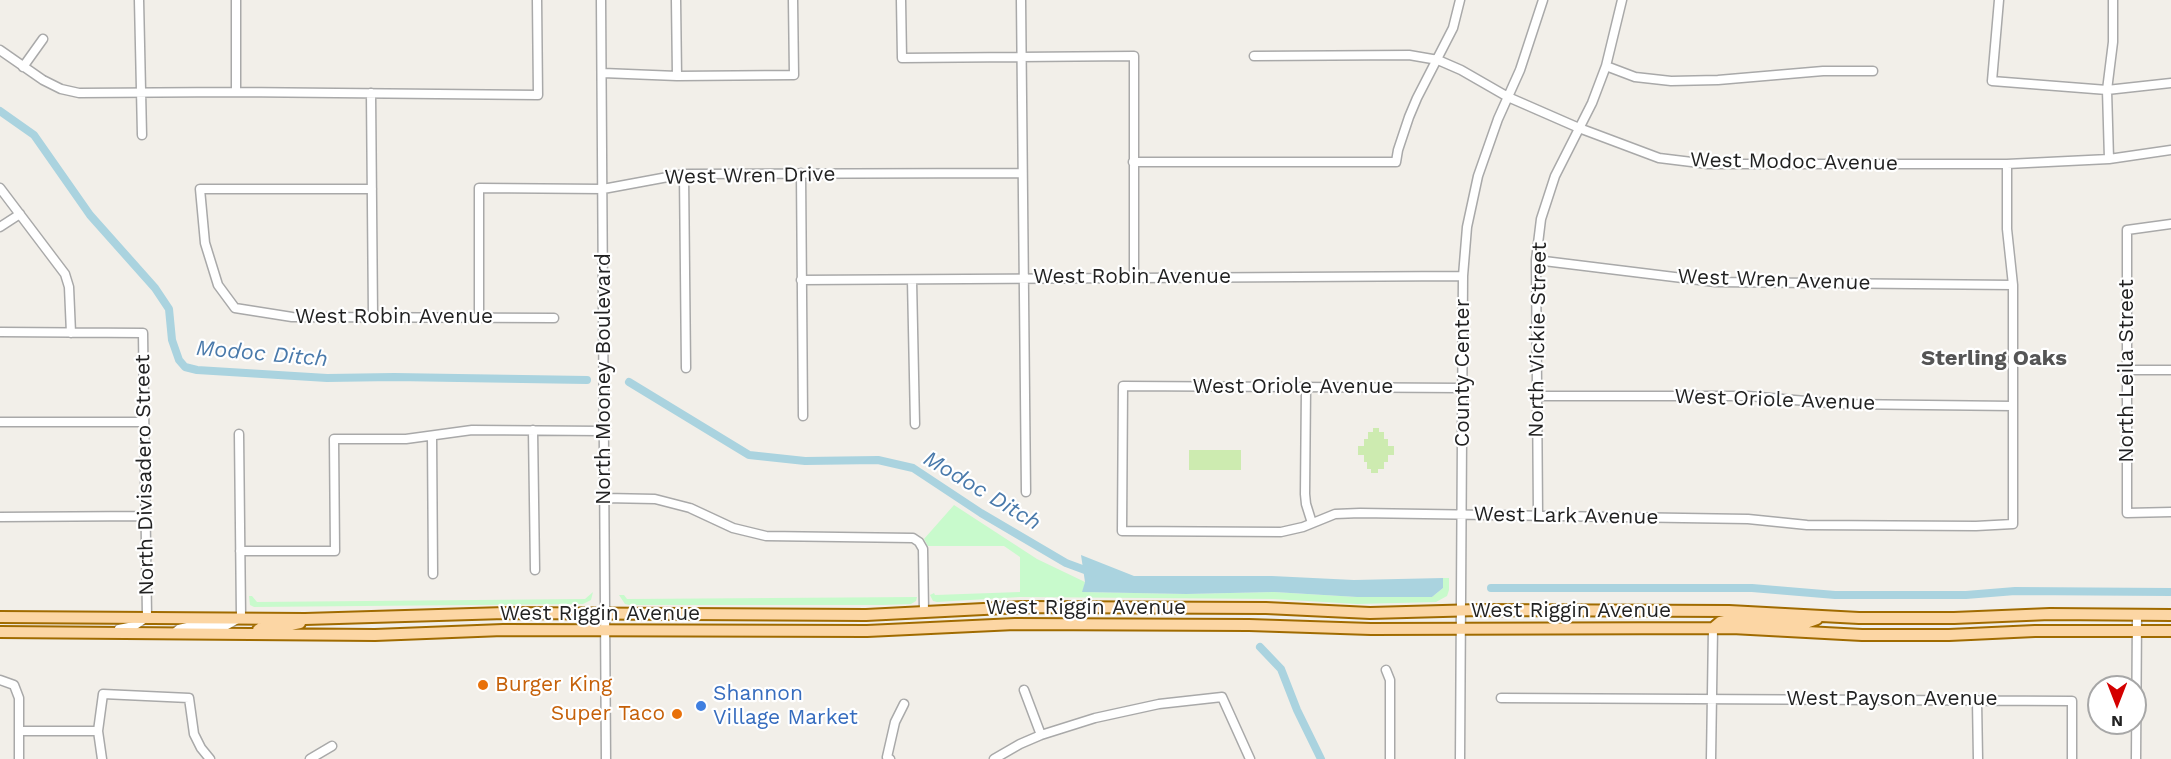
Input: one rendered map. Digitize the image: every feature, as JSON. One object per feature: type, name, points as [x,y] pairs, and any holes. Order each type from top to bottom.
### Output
[{"type":"main road","name":"West Riggin Avenue","points":[[0,617],[304,619],[505,613],[844,615],[1023,607],[1266,608],[1370,613],[1461,610],[1738,611],[1824,617],[1938,619],[2032,614],[2171,615]]},
{"type":"main road","points":[[1713,628],[1726,620],[1763,620],[1803,624],[1824,617]]},
{"type":"main road","points":[[258,634],[261,628],[298,624],[304,619]]},
{"type":"main road","name":"West Riggin Avenue","points":[[0,632],[375,635],[503,630],[867,632],[1015,624],[1249,625],[1353,629],[1713,628],[1862,635],[1949,635],[2035,631],[2171,632]]},
{"type":"street","points":[[139,0],[142,135]]},
{"type":"street","points":[[236,0],[236,92]]},
{"type":"street","points":[[0,50],[43,80],[61,89],[79,93],[538,95],[537,0]]},
{"type":"street","name":"North Mooney Boulevard","points":[[601,0],[606,759]]},
{"type":"street","points":[[676,0],[677,76]]},
{"type":"street","points":[[603,73],[677,76],[794,75],[793,0]]},
{"type":"street","points":[[901,0],[902,58],[1134,56],[1134,277]]},
{"type":"street","points":[[1021,0],[1026,492]]},
{"type":"street","points":[[1133,162],[1396,162],[1398,150],[1417,98],[1453,28],[1460,0]]},
{"type":"street","name":"County Center","points":[[1460,759],[1463,276],[1467,227],[1478,176],[1498,119],[1521,70],[1543,0]]},
{"type":"street","name":"North Vickie Street","points":[[1538,515],[1536,260],[1540,219],[1555,176],[1592,103],[1606,66],[1622,0]]},
{"type":"street","points":[[1999,0],[1992,81],[2107,90],[2171,83]]},
{"type":"street","points":[[2109,159],[2107,90],[2113,42],[2113,0]]},
{"type":"street","points":[[23,67],[43,39]]},
{"type":"street","name":"West Modoc Avenue","points":[[1254,56],[1409,55],[1438,60],[1461,70],[1508,97],[1579,128],[1659,158],[1708,164],[2007,164],[2109,159],[2171,150]]},
{"type":"street","points":[[1606,66],[1635,77],[1671,81],[1718,80],[1823,71],[1873,71]]},
{"type":"street","points":[[371,93],[373,317]]},
{"type":"street","points":[[2007,164],[2007,229],[2013,285],[2013,406]]},
{"type":"street","points":[[801,173],[803,416]]},
{"type":"street","name":"West Wren Drive","points":[[479,317],[479,188],[603,189],[684,174],[1022,173]]},
{"type":"street","points":[[684,174],[686,368]]},
{"type":"street","points":[[0,188],[65,274],[69,287],[71,333],[0,332]]},
{"type":"street","name":"West Robin Avenue","points":[[372,189],[200,189],[205,243],[218,285],[235,308],[292,316],[554,318]]},
{"type":"street","points":[[0,227],[20,214]]},
{"type":"street","name":"North Leila Street","points":[[2171,224],[2127,230],[2127,513],[2171,512]]},
{"type":"street","name":"West Wren Avenue","points":[[1536,260],[1715,282],[2013,285]]},
{"type":"street","name":"West Robin Avenue","points":[[801,280],[1463,276]]},
{"type":"street","points":[[912,280],[915,423]]},
{"type":"street","name":"North Divisadero Street","points":[[71,333],[143,333],[147,617]]},
{"type":"street","points":[[2127,370],[2171,370]]},
{"type":"street","name":"West Oriole Avenue","points":[[1122,531],[1123,386],[1463,388]]},
{"type":"street","points":[[1306,388],[1305,494],[1312,523]]},
{"type":"street","name":"West Oriole Avenue","points":[[1536,396],[1748,396],[1841,404],[2013,406]]},
{"type":"street","name":"West Lark Avenue","points":[[1122,531],[1281,532],[1303,527],[1335,514],[1347,513],[1748,519],[1807,525],[1976,526],[2013,524],[2013,406]]},
{"type":"street","points":[[0,422],[144,422]]},
{"type":"street","points":[[240,551],[335,551],[334,440],[406,440],[472,430],[603,431]]},
{"type":"street","points":[[533,430],[535,570]]},
{"type":"street","points":[[173,633],[179,629],[196,625],[227,625],[241,617],[239,434]]},
{"type":"street","points":[[432,436],[433,574]]},
{"type":"street","points":[[605,498],[655,499],[690,508],[733,528],[766,536],[913,538],[923,549],[924,612]]},
{"type":"street","points":[[0,518],[146,516]]},
{"type":"street","points":[[2136,759],[2137,615]]},
{"type":"street","points":[[81,633],[94,628],[126,629],[147,617]]},
{"type":"street","points":[[1711,759],[1713,628]]},
{"type":"street","points":[[1386,670],[1390,680],[1390,759]]},
{"type":"street","points":[[0,680],[14,685],[17,691],[19,759]]},
{"type":"street","points":[[1024,690],[1041,735]]},
{"type":"street","points":[[102,759],[98,731],[103,694],[189,698],[194,734],[210,759]]},
{"type":"street","points":[[994,759],[1041,735],[1128,710],[1222,697],[1250,759]]},
{"type":"street","name":"West Payson Avenue","points":[[1501,698],[2072,701],[2072,759]]},
{"type":"street","points":[[1977,700],[1978,759]]},
{"type":"street","points":[[888,758],[895,722],[904,704]]},
{"type":"street","points":[[19,730],[98,731]]},
{"type":"street","points":[[310,759],[332,746]]},
{"type":"green space","points":[[1373,428],[1379,428],[1379,432],[1384,432],[1384,439],[1388,439],[1388,446],[1394,446],[1394,455],[1388,455],[1388,462],[1384,462],[1384,469],[1378,469],[1378,473],[1371,473],[1371,469],[1367,469],[1367,462],[1364,462],[1364,455],[1358,455],[1358,446],[1364,446],[1364,439],[1368,439],[1368,432],[1373,432]]},
{"type":"green space","points":[[1189,450],[1241,450],[1241,470],[1189,470]]},
{"type":"green space","points":[[954,505],[1037,559],[1085,582],[1083,592],[1186,594],[1274,592],[1357,597],[1432,597],[1443,588],[1443,578],[1449,578],[1449,590],[1447,596],[1436,602],[1357,604],[1273,599],[1020,597],[937,602],[933,601],[930,595],[934,593],[935,595],[1020,592],[1020,557],[1004,546],[928,546],[924,539]]},
{"type":"green space","points":[[593,592],[591,600],[583,604],[254,607],[250,605],[249,596],[257,602],[585,599]]},
{"type":"green space","points":[[619,595],[624,595],[627,599],[917,597],[916,601],[911,604],[883,605],[629,605],[625,604]]},
{"type":"water","points":[[1081,555],[1134,576],[1272,576],[1354,580],[1443,578],[1443,588],[1432,597],[1357,597],[1274,592],[1186,594],[1082,592],[1085,582]]},
{"type":"waterway","name":"Modoc Ditch","points":[[0,111],[34,135],[90,215],[155,288],[169,309],[172,340],[179,360],[185,367],[197,370],[327,378],[587,380]]},
{"type":"waterway","name":"Modoc Ditch","points":[[629,382],[749,455],[805,461],[878,460],[913,468],[981,513],[1066,563],[1093,573]]},
{"type":"waterway","points":[[1491,588],[1752,588],[1835,595],[1966,595],[2015,591],[2171,592]]},
{"type":"waterway","points":[[1260,647],[1281,669],[1297,710],[1321,759]]},
{"type":"place","name":"Burger King","points":[[483,685]]},
{"type":"place","name":"Shannon Village Market","points":[[701,706]]},
{"type":"place","name":"Super Taco","points":[[677,714]]},
{"type":"district","name":"Sterling Oaks","points":[[1994,359]]}]
